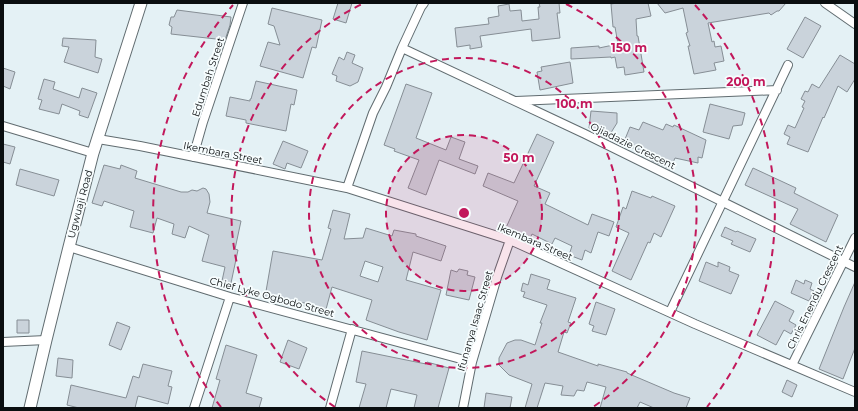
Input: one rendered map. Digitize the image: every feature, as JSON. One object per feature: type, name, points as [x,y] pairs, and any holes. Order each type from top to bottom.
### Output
[{"type":"main road","name":"Ugwuaji Road","points":[[30,408],[68,247],[98,139],[141,3]]},
{"type":"street","name":"Edumbah Street","points":[[193,157],[243,3]]},
{"type":"street","points":[[348,188],[373,113],[424,3]]},
{"type":"street","points":[[825,3],[855,24]]},
{"type":"street","name":"Ojiadazie Crescent","points":[[402,48],[585,134],[855,267]]},
{"type":"street","points":[[670,312],[788,65]]},
{"type":"street","points":[[515,101],[777,90]]},
{"type":"street","points":[[3,126],[94,153]]},
{"type":"street","name":"Ikembara Street","points":[[98,139],[140,146],[348,188],[510,240],[695,324],[855,392]]},
{"type":"street","name":"Chris Enendu Crescent","points":[[792,365],[855,238]]},
{"type":"street","name":"Ifunanya Isaac Street","points":[[463,408],[472,362],[497,276],[510,240]]},
{"type":"street","name":"Chief Lyke Ogbodo Street","points":[[68,247],[230,297],[472,362]]},
{"type":"street","points":[[194,408],[230,297]]},
{"type":"street","points":[[330,408],[352,329]]},
{"type":"street","points":[[3,342],[46,340]]},
{"type":"building","points":[[338,3],[352,3],[346,23],[333,19]]},
{"type":"building","points":[[539,3],[559,3],[560,13],[557,13],[560,38],[532,41],[531,29],[480,36],[482,47],[470,49],[470,45],[457,47],[455,28],[489,24],[488,18],[499,16],[498,6],[509,4],[510,11],[521,10],[522,21],[539,19]]},
{"type":"building","points":[[648,3],[651,16],[636,19],[637,36],[644,72],[625,75],[624,67],[617,68],[615,57],[571,59],[571,48],[599,46],[599,48],[618,44],[615,27],[613,27],[611,4]]},
{"type":"building","points":[[657,3],[786,3],[779,11],[771,15],[769,13],[708,23],[712,42],[714,41],[715,47],[721,46],[724,61],[714,63],[716,70],[694,74],[688,46],[690,46],[686,33],[688,32],[683,8],[665,13]]},
{"type":"building","points":[[272,8],[322,20],[316,48],[312,47],[303,78],[260,66],[268,42],[280,45],[274,26],[268,24]]},
{"type":"building","points":[[177,10],[231,17],[225,40],[171,34],[172,27],[169,25],[171,17],[174,17]]},
{"type":"building","points":[[805,17],[821,26],[803,58],[787,49]]},
{"type":"building","points":[[63,38],[96,40],[95,57],[102,59],[98,73],[64,62],[69,47],[62,46]]},
{"type":"building","points":[[347,52],[355,55],[352,63],[363,68],[358,82],[350,86],[336,81],[337,76],[332,74],[339,57],[344,60]]},
{"type":"building","points":[[840,55],[855,64],[855,79],[847,92],[838,86],[808,152],[787,144],[790,137],[784,134],[788,125],[795,128],[804,108],[802,107],[805,101],[801,99],[805,91],[808,92],[812,84],[819,88]]},
{"type":"building","points":[[570,62],[573,83],[540,90],[537,72],[542,71],[541,67]]},
{"type":"building","points":[[3,68],[15,72],[10,89],[3,86]]},
{"type":"building","points":[[44,79],[55,82],[53,89],[79,98],[82,88],[97,93],[88,118],[79,115],[80,111],[62,104],[59,114],[39,109],[42,100],[38,99]]},
{"type":"building","points":[[256,81],[297,90],[294,105],[291,104],[286,131],[246,123],[246,120],[226,116],[230,97],[250,101]]},
{"type":"building","points":[[406,84],[432,93],[416,138],[446,150],[451,137],[465,142],[459,159],[478,166],[475,174],[439,160],[426,195],[408,188],[419,160],[394,151],[395,149],[384,145]]},
{"type":"building","points":[[710,104],[745,113],[742,125],[733,126],[729,139],[703,132]]},
{"type":"building","points":[[591,111],[617,113],[617,123],[607,139],[589,128]]},
{"type":"building","points":[[643,122],[663,130],[666,124],[673,127],[674,125],[706,140],[702,158],[698,157],[698,163],[675,158],[670,169],[649,159],[651,155],[623,144],[630,127],[639,130]]},
{"type":"building","points":[[537,134],[554,142],[534,186],[550,193],[545,204],[588,225],[592,214],[614,222],[609,236],[598,232],[591,253],[585,250],[582,260],[569,255],[572,246],[555,238],[552,244],[532,234],[529,241],[505,230],[518,201],[483,186],[488,173],[514,183]]},
{"type":"building","points":[[283,141],[308,151],[301,168],[287,163],[285,169],[273,164]]},
{"type":"building","points":[[3,144],[15,147],[10,164],[3,162]]},
{"type":"building","points":[[104,165],[120,169],[121,165],[137,171],[135,178],[181,192],[188,192],[192,190],[197,191],[203,188],[206,189],[209,194],[210,202],[207,213],[241,221],[235,249],[238,250],[231,283],[222,281],[225,267],[202,261],[209,235],[189,226],[185,238],[172,234],[174,224],[157,218],[153,233],[130,227],[134,211],[104,201],[102,206],[92,203]]},
{"type":"building","points":[[753,168],[796,188],[794,193],[838,215],[826,242],[790,224],[798,209],[745,185]]},
{"type":"building","points":[[20,169],[59,180],[54,196],[16,185]]},
{"type":"building","points":[[632,191],[651,198],[652,196],[675,206],[661,237],[654,233],[650,243],[648,242],[631,280],[612,271],[629,233],[616,227],[623,207],[626,209]]},
{"type":"building","points":[[333,210],[350,214],[344,239],[363,238],[366,228],[392,236],[394,230],[416,234],[416,236],[446,246],[441,261],[413,252],[406,280],[441,290],[427,340],[366,320],[372,300],[332,287],[325,313],[304,306],[305,303],[265,297],[273,251],[322,260],[331,229],[328,228]],"holes":[[[365,261],[383,267],[378,282],[360,276]]]},
{"type":"building","points":[[725,227],[756,239],[750,252],[731,244],[733,241],[721,236]]},
{"type":"building","points":[[706,262],[718,267],[718,262],[730,267],[729,271],[739,275],[731,294],[699,281]]},
{"type":"building","points":[[459,269],[468,271],[467,275],[475,277],[469,300],[446,295],[451,270],[457,272]]},
{"type":"building","points":[[531,274],[550,280],[547,289],[576,298],[568,322],[571,323],[567,333],[564,332],[558,352],[598,366],[598,364],[627,372],[674,393],[690,398],[686,408],[654,408],[640,402],[637,408],[600,408],[606,387],[587,382],[584,391],[577,390],[574,396],[561,395],[563,386],[545,383],[537,408],[525,408],[532,384],[509,375],[499,365],[499,358],[507,343],[515,340],[521,340],[535,345],[542,323],[540,323],[547,305],[523,297],[525,292],[521,291],[523,283],[528,285]]},
{"type":"building","points":[[796,280],[804,284],[805,280],[812,283],[810,289],[814,291],[809,301],[791,293]]},
{"type":"building","points":[[855,282],[855,348],[843,379],[819,369]]},
{"type":"building","points":[[775,301],[794,311],[789,321],[796,325],[791,334],[784,330],[776,345],[757,335]]},
{"type":"building","points":[[596,302],[615,309],[606,335],[592,331],[594,326],[589,324]]},
{"type":"building","points":[[17,320],[29,320],[29,333],[17,333]]},
{"type":"building","points":[[117,322],[130,327],[121,350],[109,345]]},
{"type":"building","points":[[288,340],[307,348],[299,369],[280,362]]},
{"type":"building","points":[[226,345],[257,355],[246,393],[262,398],[259,408],[212,408],[220,380],[216,379]]},
{"type":"building","points":[[362,351],[426,364],[427,362],[449,368],[438,408],[414,408],[417,395],[391,389],[386,408],[359,408],[366,384],[356,382]]},
{"type":"building","points":[[58,358],[73,360],[72,378],[56,376]]},
{"type":"building","points":[[143,364],[172,371],[168,386],[172,387],[168,404],[138,396],[135,408],[79,408],[67,405],[71,385],[126,398],[133,376],[139,378]]},
{"type":"building","points":[[787,380],[797,385],[792,397],[782,392]]},
{"type":"building","points":[[486,393],[512,397],[510,408],[484,408]]}]
